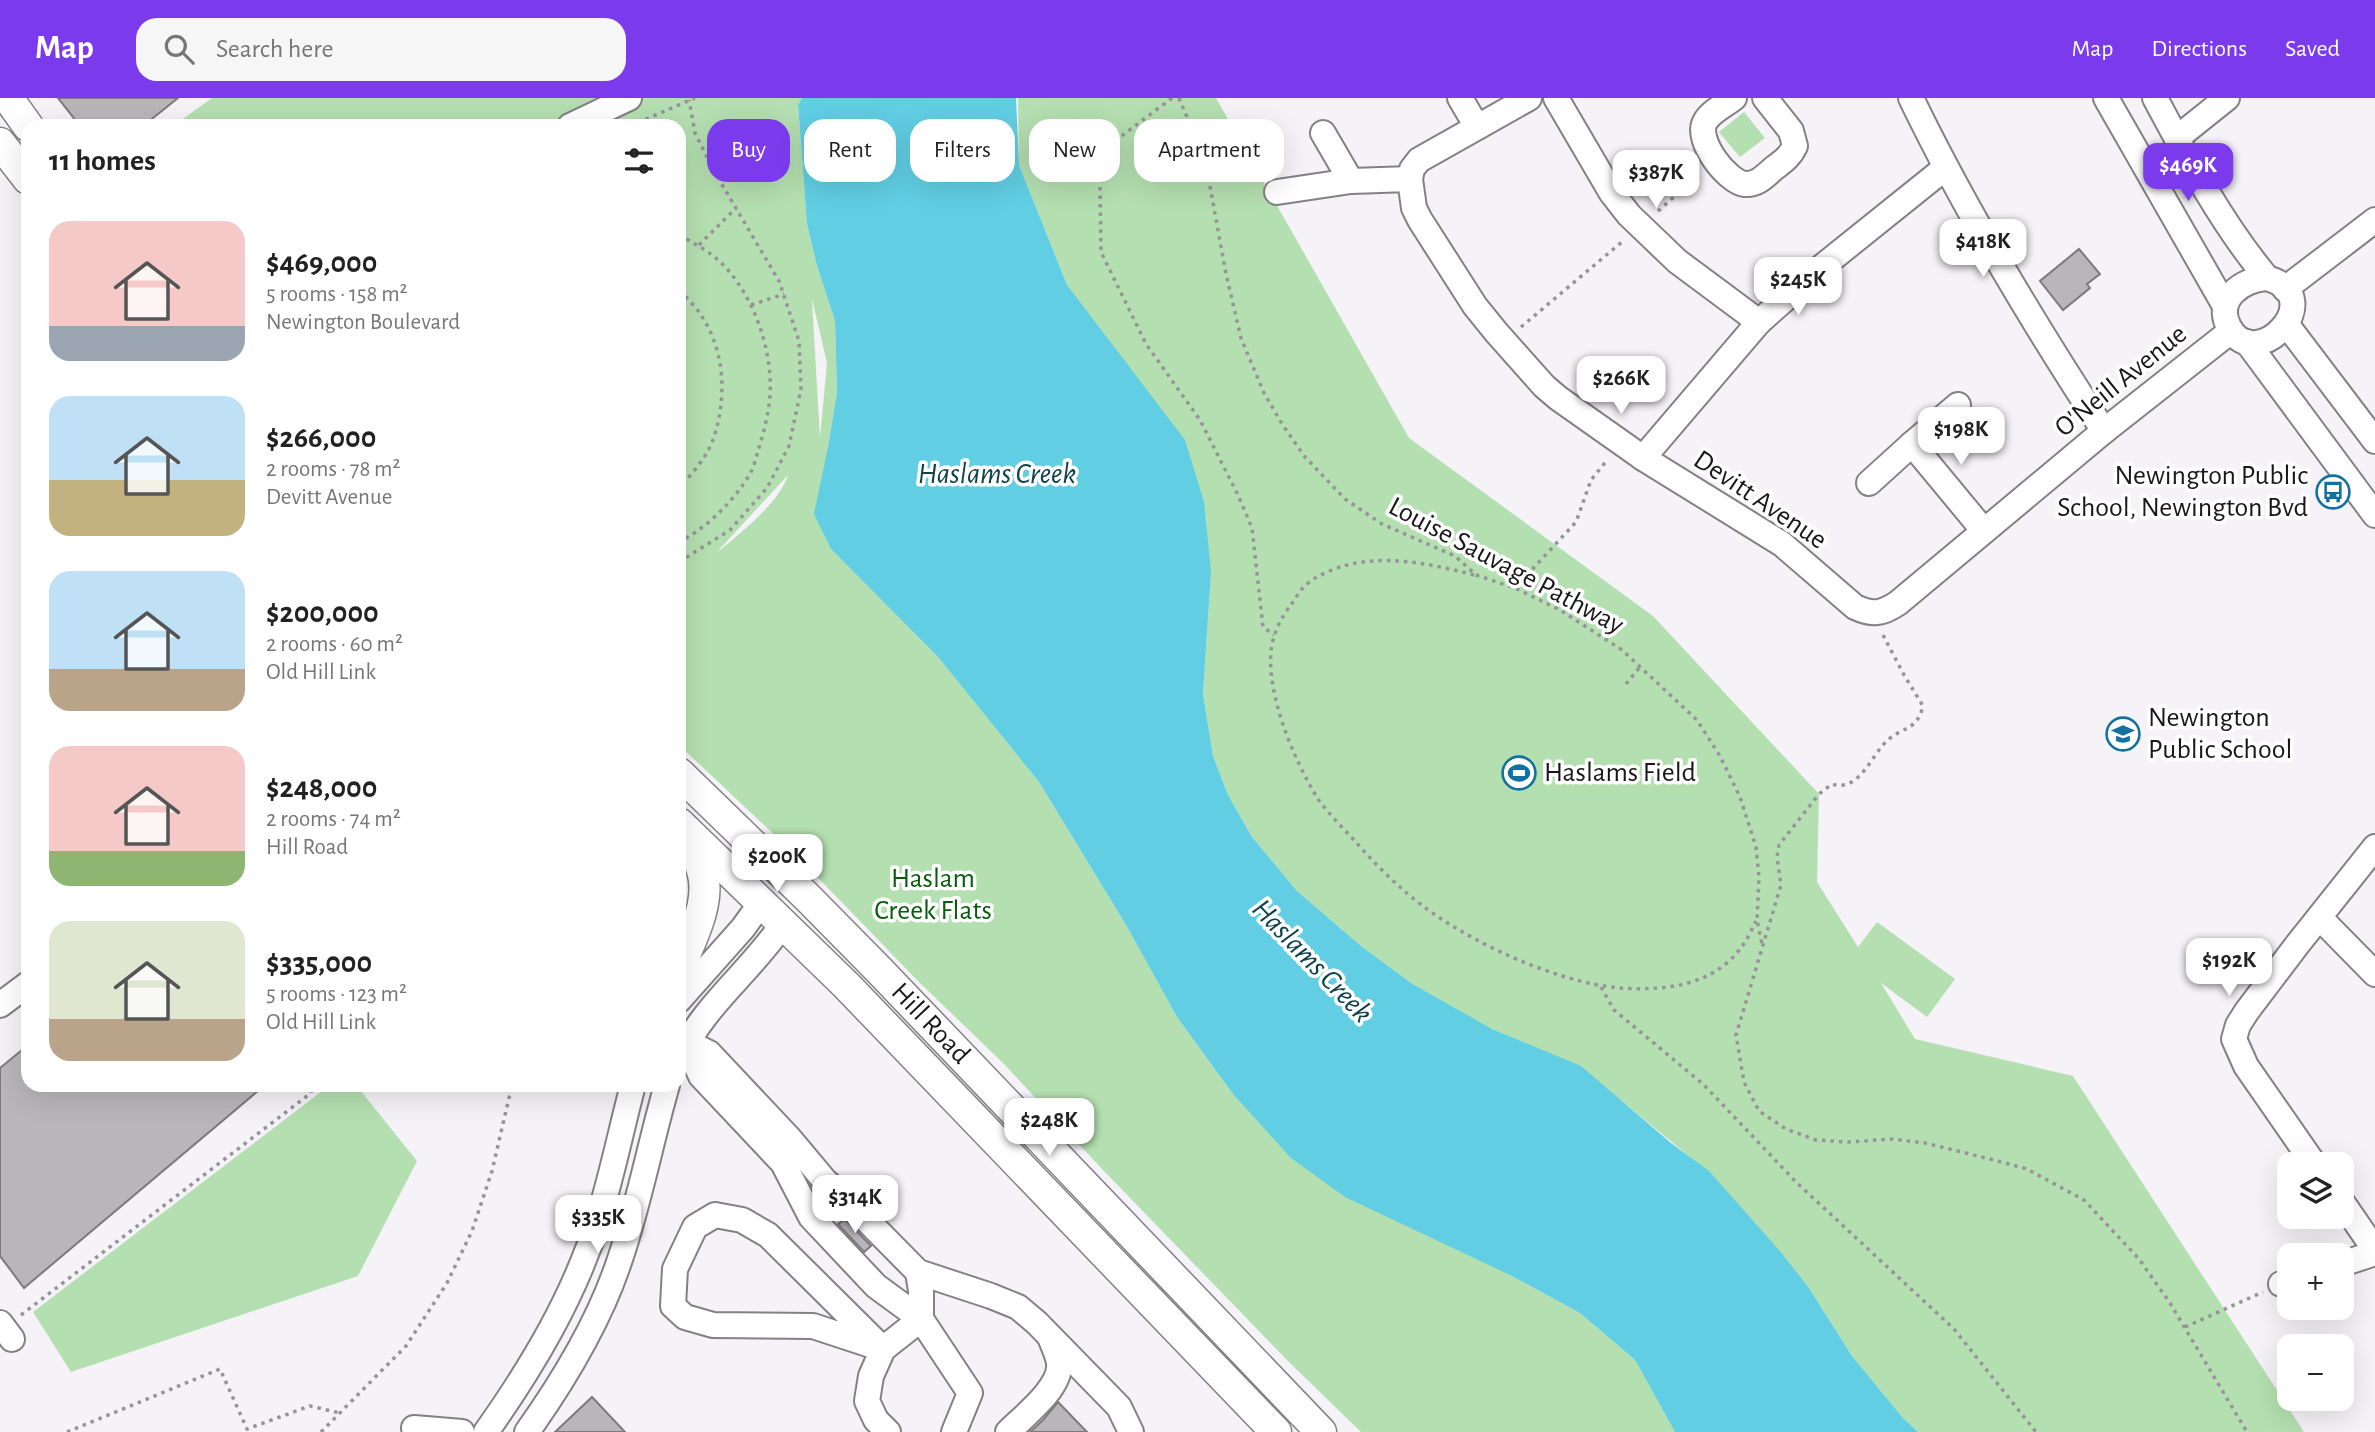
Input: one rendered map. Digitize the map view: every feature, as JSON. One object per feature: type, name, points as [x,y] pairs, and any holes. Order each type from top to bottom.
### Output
[{"type":"main road","points":[[8,98],[23,119]]},
{"type":"main road","points":[[0,143],[21,169]]},
{"type":"main road","name":"Hill Road","points":[[686,781],[808,898],[1321,1432]]},
{"type":"main road","name":"Hill Road","points":[[686,830],[856,995],[1276,1432]]},
{"type":"main road","points":[[686,833],[701,865],[704,882],[700,915],[686,952]]},
{"type":"main road","points":[[761,903],[784,876]]},
{"type":"main road","points":[[782,925],[808,898]]},
{"type":"street","points":[[585,119],[629,98]]},
{"type":"street","points":[[1460,98],[1477,127]]},
{"type":"street","points":[[1277,192],[1351,181],[1410,179],[1412,169],[1419,160],[1529,98]]},
{"type":"street","points":[[1556,98],[1618,203],[1677,261],[1759,321]]},
{"type":"street","points":[[1734,98],[1708,117],[1702,129],[1703,140],[1735,181],[1748,184],[1759,181],[1788,157],[1795,146],[1779,103]]},
{"type":"street","points":[[1911,98],[1945,168],[2058,362],[2104,432]]},
{"type":"street","points":[[2106,98],[2225,306]]},
{"type":"street","points":[[2155,98],[2246,253],[2290,297],[2292,306],[2287,324],[2279,333],[2269,339],[2239,337]]},
{"type":"street","points":[[2177,138],[2227,98]]},
{"type":"street","points":[[1323,133],[1351,181]]},
{"type":"street","points":[[1639,456],[1759,321],[1945,168]]},
{"type":"street","name":"Devitt Avenue","points":[[1410,179],[1414,208],[1420,220],[1475,306],[1558,398],[1639,456],[1763,531],[1797,556],[1855,607],[1872,613]]},
{"type":"street","points":[[2375,220],[2276,284],[2256,279],[2245,282],[2230,297],[2224,315],[2375,514]]},
{"type":"street","points":[[2287,324],[2375,441]]},
{"type":"street","name":"O'Neill Avenue","points":[[1872,613],[1881,613],[1898,603],[2104,432],[2239,337]]},
{"type":"street","points":[[1869,483],[1958,405]]},
{"type":"street","points":[[1912,444],[1984,531]]},
{"type":"street","points":[[2306,1152],[2246,1066],[2234,1039],[2238,1025],[2247,1011],[2375,847]]},
{"type":"street","points":[[686,992],[743,928],[761,903]]},
{"type":"street","points":[[2320,918],[2375,974]]},
{"type":"street","points":[[686,1041],[723,993],[766,949],[782,925]]},
{"type":"street","points":[[0,1005],[21,989]]},
{"type":"street","points":[[686,1048],[709,1053],[757,1120],[791,1157],[825,1181],[918,1272],[1018,1307],[1119,1407],[1131,1432]]},
{"type":"street","points":[[486,1432],[528,1371],[553,1326],[578,1271],[598,1220],[631,1092]]},
{"type":"street","points":[[527,1432],[563,1378],[597,1316],[619,1264],[665,1092]]},
{"type":"street","points":[[791,1157],[811,1217],[876,1286],[921,1320],[971,1394],[954,1432]]},
{"type":"street","points":[[715,1215],[742,1220],[768,1235],[883,1349],[813,1326],[713,1325],[685,1317],[673,1306],[675,1269],[695,1227],[715,1215]]},
{"type":"street","points":[[2354,1220],[2375,1252],[2354,1260]]},
{"type":"street","points":[[918,1272],[921,1320]]},
{"type":"street","points":[[888,1432],[876,1420],[867,1401],[871,1376],[883,1349],[921,1320]]},
{"type":"street","points":[[1008,1432],[1044,1397],[1055,1382],[1059,1365],[1050,1336]]},
{"type":"street","points":[[414,1428],[462,1432]]},
{"type":"path","points":[[646,119],[695,98]]},
{"type":"path","points":[[1172,98],[1119,138],[1100,185],[1101,253],[1146,344],[1200,420],[1238,495],[1252,528],[1263,627],[1274,635]]},
{"type":"path","name":"Louise Sauvage Pathway","points":[[1179,98],[1198,143],[1209,181],[1241,338],[1264,393],[1305,457],[1345,499],[1382,524],[1455,556],[1476,575],[1515,588],[1570,617],[1622,650],[1697,720],[1720,756],[1740,797],[1756,848],[1759,877],[1757,920],[1763,946],[1736,1035],[1744,1083],[1759,1111],[1786,1129],[1815,1140],[1848,1142],[1894,1139],[1925,1143],[2027,1169],[2084,1200],[2139,1259],[2185,1327],[2247,1432]]},
{"type":"path","points":[[686,558],[730,530],[767,488],[789,446],[801,389],[799,341],[779,281],[714,171],[695,133],[689,100]]},
{"type":"path","points":[[1504,341],[1716,159]]},
{"type":"path","points":[[699,245],[736,208]]},
{"type":"path","points":[[686,238],[699,245],[727,269],[751,305],[764,341],[771,379],[765,429],[751,471],[722,511],[686,538]]},
{"type":"path","points":[[751,305],[784,294]]},
{"type":"path","points":[[686,297],[711,331],[722,367],[723,398],[713,441],[697,468],[686,480]]},
{"type":"path","points":[[1515,588],[1576,523],[1591,480],[1606,459],[1639,456]]},
{"type":"path","points":[[1476,575],[1427,563],[1387,560],[1342,566],[1307,584],[1285,612],[1274,635],[1271,654],[1274,687],[1282,725],[1299,764],[1320,801],[1402,890],[1462,930],[1528,964],[1562,976],[1601,986],[1663,989],[1695,981],[1721,968],[1743,946],[1757,920]]},
{"type":"path","points":[[1763,946],[1781,885],[1777,857],[1779,845],[1785,835],[1819,794],[1832,784],[1840,787],[1855,781],[1889,739],[1907,730],[1920,718],[1923,706],[1904,676],[1872,613]]},
{"type":"path","points":[[1626,684],[1640,667]]},
{"type":"path","points":[[1601,986],[1614,1010],[1703,1084],[1796,1182],[1954,1329],[2036,1432]]},
{"type":"path","points":[[6,1331],[22,1314],[311,1092]]},
{"type":"path","points":[[321,1432],[406,1346],[447,1283],[472,1231],[492,1171],[510,1092]]},
{"type":"path","points":[[2185,1327],[2277,1287]]},
{"type":"path","points":[[67,1432],[220,1369],[247,1429],[253,1432]]},
{"type":"path","points":[[247,1429],[310,1406],[340,1413]]},
{"type":"green space","name":"Haslam Creek Flats","points":[[212,98],[802,98],[798,105],[807,224],[835,321],[837,392],[828,447],[831,549],[938,657],[1039,782],[1126,925],[1177,1017],[1233,1094],[1510,1275],[1580,1313],[1635,1360],[1675,1432],[1361,1432],[1289,1362],[1003,1063],[918,981],[797,856],[686,752],[686,119],[183,119]],"holes":[[[812,299],[827,363],[820,438],[812,300]],[[788,475],[776,496],[746,528],[716,553]]]},
{"type":"green space","points":[[1018,98],[1216,98],[1228,119],[1134,119],[1134,182],[1264,182],[1409,438],[1653,616],[1819,794],[1817,882],[1858,947],[1877,922],[1955,979],[1927,1017],[1881,983],[1915,1039],[2073,1076],[2277,1390],[2277,1411],[2290,1411],[2304,1432],[1918,1432],[1903,1418],[1852,1356],[1809,1288],[1713,1176],[1622,1101],[1568,1061],[1491,1029],[1411,983],[1361,946],[1297,891],[1252,837],[1228,795],[1213,756],[1203,694],[1211,572],[1067,285],[1019,165]]},
{"type":"green space","points":[[1744,112],[1765,138],[1740,157],[1719,132]]},
{"type":"green space","points":[[321,1092],[362,1092],[417,1161],[358,1276],[71,1372],[33,1312]]},
{"type":"water","name":"Haslams Creek","points":[[802,98],[1016,98],[1019,165],[1067,285],[1185,440],[1204,502],[1211,572],[1203,694],[1213,756],[1228,795],[1252,837],[1297,891],[1361,946],[1411,983],[1492,1029],[1581,1066],[1671,1143],[1709,1171],[1779,1250],[1809,1288],[1852,1356],[1903,1418],[1918,1432],[1675,1432],[1635,1360],[1580,1313],[1510,1275],[1345,1197],[1291,1158],[1233,1094],[1177,1017],[1126,925],[1039,782],[938,657],[831,549],[814,514],[837,392],[835,321],[807,224],[798,105]]},
{"type":"building","points":[[58,98],[178,98],[152,119],[74,119]]},
{"type":"building","points":[[2079,249],[2100,274],[2087,284],[2090,288],[2063,310],[2040,281]]},
{"type":"building","points":[[21,1051],[21,1092],[257,1092],[24,1288],[0,1256],[0,1068]]},
{"type":"building","points":[[845,1219],[871,1246],[864,1252],[838,1224]]},
{"type":"building","points":[[592,1397],[625,1432],[555,1432]]},
{"type":"building","points":[[1058,1402],[1087,1432],[1030,1432]]},
{"type":"place","name":"Newington Public School, Newington Bvd","points":[[2333,492]]},
{"type":"place","name":"Newington Public School","points":[[2123,734]]},
{"type":"place","name":"Haslams Field","points":[[1519,773]]}]
